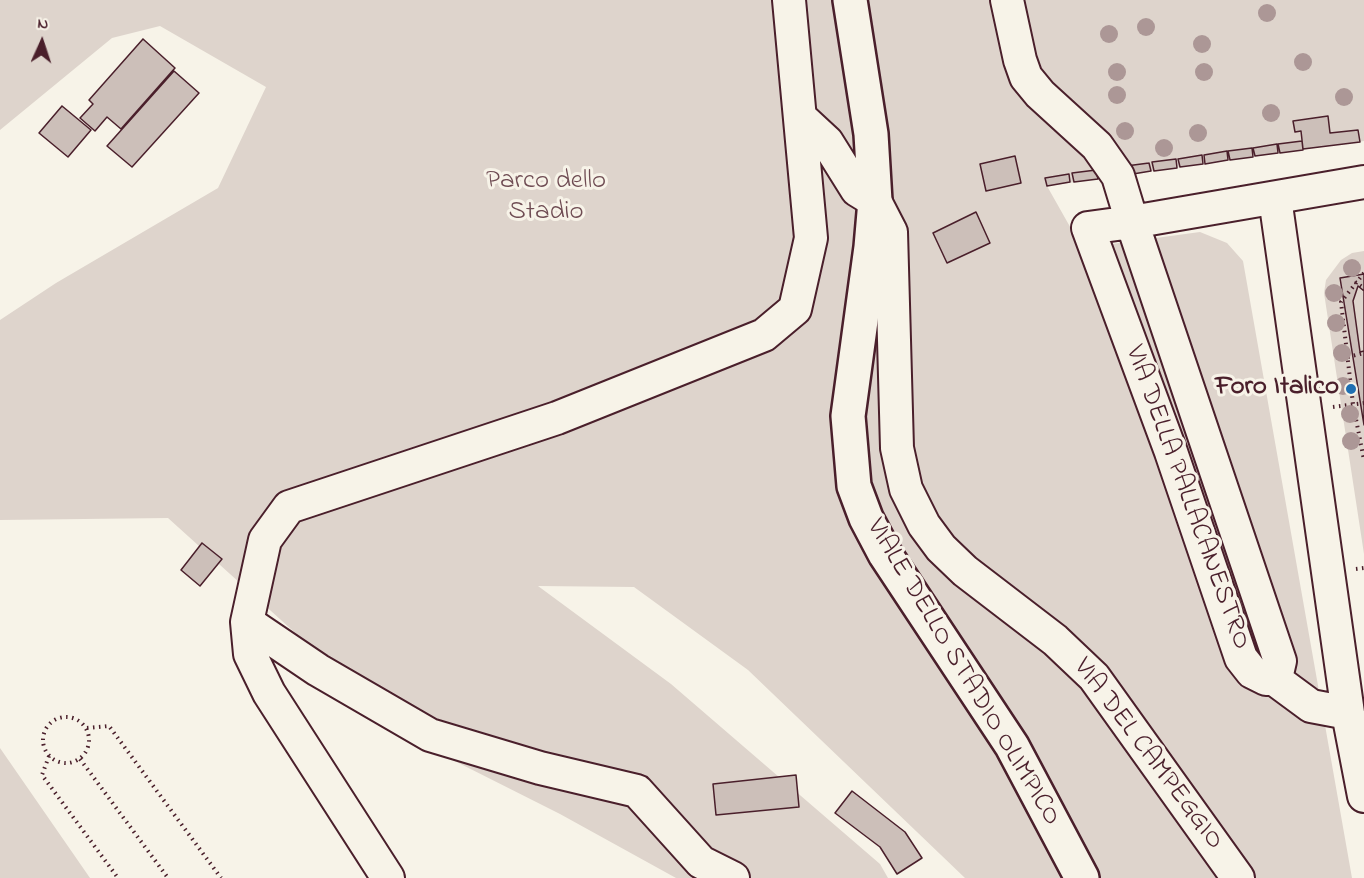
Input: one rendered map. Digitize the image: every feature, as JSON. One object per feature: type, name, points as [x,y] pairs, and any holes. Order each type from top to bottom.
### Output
[{"type":"main road","name":"VIALE DELLO STADIO OLIMPICO","points":[[850,0],[872,134],[874,201],[871,247],[848,416],[854,486],[866,518],[885,554],[1012,746],[1082,878]]},
{"type":"street","points":[[388,878],[269,693],[250,654],[247,622],[265,540],[289,507],[558,418],[764,335],[795,309],[811,238],[789,0]]},
{"type":"street","name":"VIA DELLA PALLACANESTRO","points":[[1007,0],[1026,77],[1109,160],[1118,176],[1132,222],[1280,661],[1280,669],[1273,678],[1266,679],[1252,672],[1241,658],[1171,453],[1088,228],[1132,222],[1364,182]]},
{"type":"street","points":[[800,117],[827,142],[852,184],[874,201]]},
{"type":"street","points":[[1275,198],[1349,718],[1364,796]]},
{"type":"street","name":"VIA DEL CAMPEGGIO","points":[[874,201],[887,221],[892,239],[896,438],[906,489],[917,513],[933,538],[959,566],[1055,640],[1094,677],[1167,775],[1238,878]]},
{"type":"street","points":[[1171,453],[1210,452]]},
{"type":"street","points":[[247,622],[318,670],[430,735],[540,768],[637,791],[701,862],[733,878]]},
{"type":"street","points":[[1273,678],[1311,706],[1349,718]]},
{"type":"path","points":[[1364,273],[1341,302],[1353,404],[1364,460]]},
{"type":"path","points":[[1355,282],[1364,288]]},
{"type":"path","points":[[1348,357],[1364,353]]},
{"type":"path","points":[[1341,406],[1364,403]]},
{"type":"path","points":[[118,878],[42,775],[49,756],[43,742],[47,727],[59,718],[74,718],[87,728],[108,726],[221,878]]},
{"type":"path","points":[[49,756],[68,763],[80,759],[88,748],[87,728]]},
{"type":"path","points":[[80,759],[168,878]]},
{"type":"green space","name":"Parco dello Stadio","points":[[0,0],[1364,0],[1364,141],[1047,186],[1082,248],[1200,232],[1227,243],[1243,261],[1352,878],[965,878],[748,670],[634,587],[538,586],[671,684],[880,864],[888,878],[676,878],[560,814],[415,741],[168,518],[0,520],[0,320],[56,283],[218,188],[266,87],[160,26],[112,38],[0,130]]},
{"type":"green space","name":"Foro Italico","points":[[1364,251],[1364,554],[1324,293],[1326,280],[1341,260],[1352,253]]},
{"type":"green space","points":[[0,748],[90,878],[0,878]]},
{"type":"building","points":[[143,39],[175,68],[121,129],[107,117],[95,131],[80,118],[93,104],[89,100]]},
{"type":"building","points":[[174,71],[199,93],[132,167],[107,146]]},
{"type":"building","points":[[62,106],[91,130],[68,157],[39,133]]},
{"type":"building","points":[[1328,116],[1330,133],[1358,130],[1360,142],[1303,149],[1301,131],[1295,132],[1293,121]]},
{"type":"building","points":[[1302,141],[1303,150],[1280,153],[1278,144]]},
{"type":"building","points":[[1277,144],[1278,153],[1255,156],[1253,148]]},
{"type":"building","points":[[1252,148],[1253,157],[1230,160],[1228,151]]},
{"type":"building","points":[[1227,151],[1228,160],[1205,164],[1204,155]]},
{"type":"building","points":[[1202,155],[1203,164],[1180,167],[1178,159]]},
{"type":"building","points":[[1015,156],[1021,183],[986,191],[980,164]]},
{"type":"building","points":[[1176,159],[1177,168],[1154,171],[1152,162]]},
{"type":"building","points":[[1149,163],[1151,171],[1127,175],[1126,166]]},
{"type":"building","points":[[1096,170],[1098,179],[1074,182],[1072,173]]},
{"type":"building","points":[[1069,174],[1070,182],[1047,186],[1045,178]]},
{"type":"building","points":[[976,212],[990,243],[947,263],[933,233]]},
{"type":"building","points":[[1364,274],[1364,425],[1340,278]]},
{"type":"building","points":[[1358,286],[1364,291],[1364,351],[1360,352],[1353,301]]},
{"type":"building","points":[[202,543],[222,559],[200,586],[181,570]]},
{"type":"building","points":[[796,775],[799,807],[716,815],[713,784]]},
{"type":"building","points":[[852,791],[905,832],[922,858],[897,874],[880,847],[835,813]]},
{"type":"place","name":"Foro Italico","points":[[1351,389]]}]
